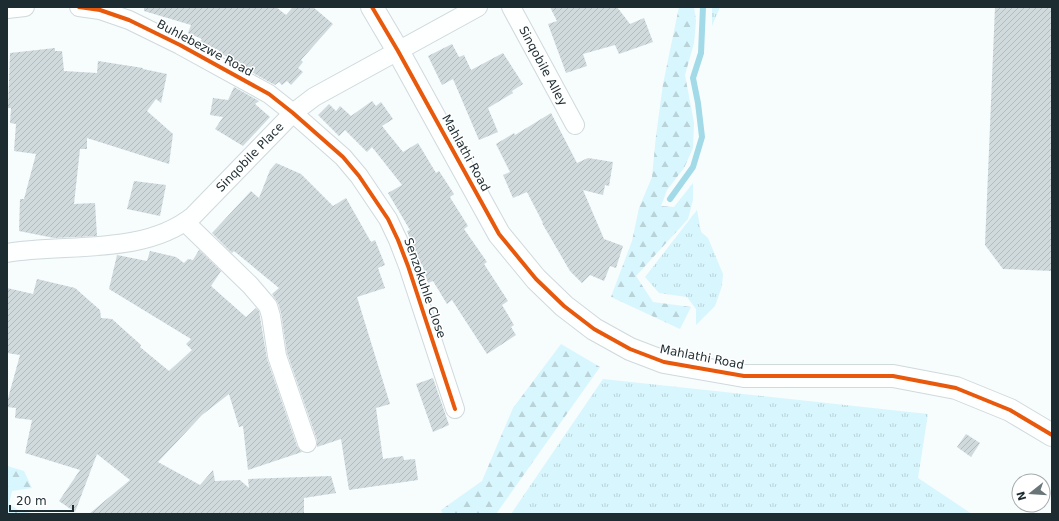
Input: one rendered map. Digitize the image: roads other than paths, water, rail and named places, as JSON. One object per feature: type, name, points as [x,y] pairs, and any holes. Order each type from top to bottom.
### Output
[{"type":"street","points":[[7,9],[25,7]]},
{"type":"street","name":"Buhlebezwe Road","points":[[79,7],[100,10],[129,20],[269,94],[294,113]]},
{"type":"street","name":"Mahlathi Road","points":[[372,7],[398,51],[499,234],[536,279],[564,306],[594,329],[630,349],[664,362],[744,376],[893,376],[956,388],[1010,410],[1052,434]]},
{"type":"street","name":"Sinqobile Place","points":[[7,253],[102,246],[129,242],[154,236],[185,222],[194,216],[294,113],[314,97],[478,7]]},
{"type":"street","name":"Sinqobile Alley","points":[[511,7],[575,125]]},
{"type":"street","name":"Senzokuhle Close","points":[[294,113],[347,162],[359,176],[388,219],[408,266],[455,409]]},
{"type":"street","points":[[185,222],[250,284],[268,306],[277,356],[307,442]]},
{"type":"waterway","points":[[670,199],[693,167],[702,137],[693,78],[701,53],[703,7]]}]
